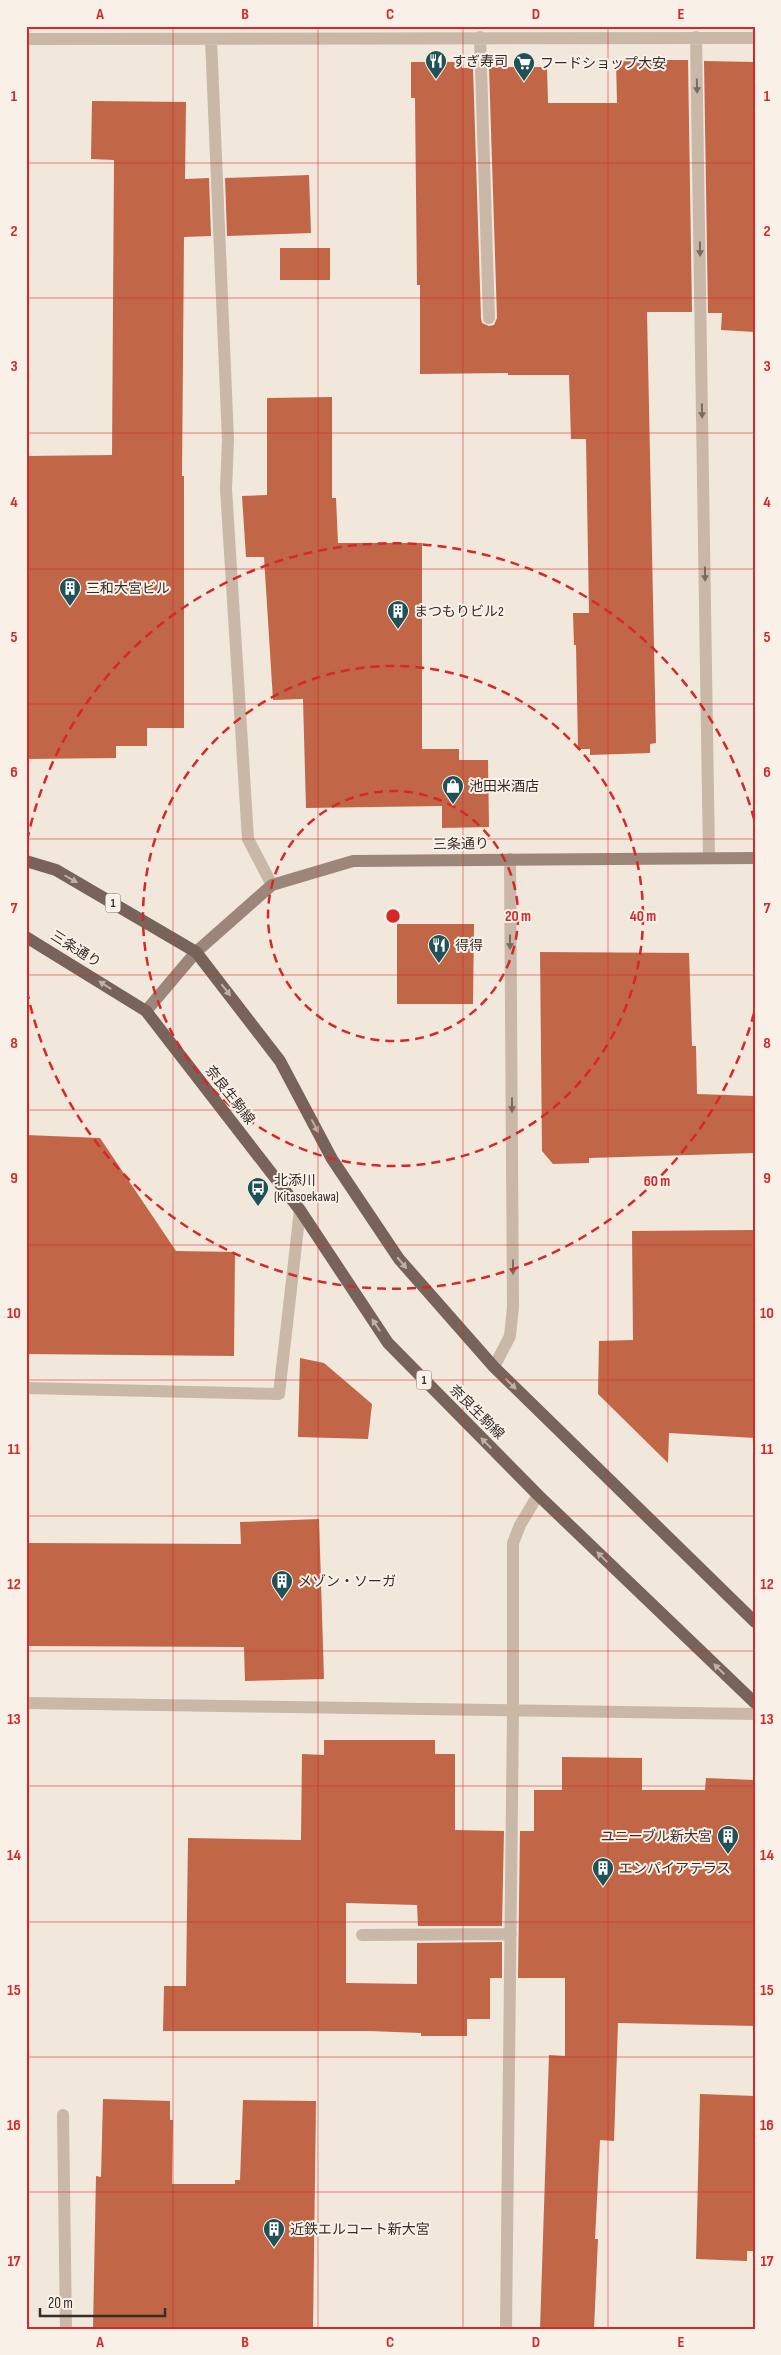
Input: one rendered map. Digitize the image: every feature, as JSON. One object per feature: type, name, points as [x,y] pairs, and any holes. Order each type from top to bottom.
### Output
[{"type":"main road","name":"1","points":[[26,861],[56,870],[196,952],[280,1061],[332,1159],[399,1260],[494,1368],[755,1622]]},
{"type":"main road","name":"三条通り","points":[[26,937],[146,1011]]},
{"type":"main road","name":"奈良生駒線","points":[[146,1011],[300,1210],[388,1343],[538,1495],[755,1703]]},
{"type":"street","points":[[480,38],[489,318]]},
{"type":"street","points":[[696,38],[709,858]]},
{"type":"street","points":[[26,39],[755,38]]},
{"type":"street","points":[[211,39],[228,440],[226,489],[248,838],[272,885]]},
{"type":"street","name":"三条通り","points":[[146,1011],[196,952],[272,885],[352,861],[755,858]]},
{"type":"street","points":[[494,1368],[510,1336],[513,1307],[510,859]]},
{"type":"street","points":[[26,1388],[279,1394],[300,1210]]},
{"type":"street","points":[[506,2329],[513,1543],[520,1525],[538,1495]]},
{"type":"street","points":[[26,1703],[755,1714]]},
{"type":"street","points":[[362,1935],[511,1934]]},
{"type":"street","points":[[63,2115],[66,2329]]},
{"type":"building","points":[[616,60],[688,60],[692,312],[647,312],[656,743],[650,744],[650,753],[590,755],[590,749],[578,749],[576,645],[574,645],[573,613],[589,613],[586,439],[571,439],[569,375],[508,375],[508,373],[420,374],[420,285],[417,285],[415,98],[411,98],[411,62],[462,62],[462,68],[473,68],[481,318],[482,323],[489,326],[494,325],[497,318],[489,67],[547,67],[548,103],[617,103]]},
{"type":"building","points":[[704,61],[755,62],[755,332],[721,330],[722,313],[708,313]]},
{"type":"building","points":[[92,101],[186,102],[185,179],[209,178],[211,236],[184,237],[182,476],[184,476],[184,728],[147,728],[147,746],[116,746],[116,758],[26,759],[26,456],[112,455],[114,160],[91,159]]},
{"type":"building","points":[[309,175],[311,233],[227,236],[225,178]]},
{"type":"building","points":[[280,248],[330,248],[330,280],[280,280]]},
{"type":"building","points":[[332,397],[332,498],[336,498],[338,543],[422,543],[422,749],[459,749],[459,760],[488,760],[489,827],[442,828],[442,806],[306,808],[303,699],[273,700],[264,557],[246,557],[242,496],[267,495],[267,398]]},
{"type":"building","name":"得得","points":[[397,924],[474,924],[473,1004],[397,1004]]},
{"type":"building","points":[[540,952],[689,953],[692,1046],[696,1046],[697,1094],[755,1096],[755,1153],[589,1158],[589,1163],[553,1164],[542,1151]]},
{"type":"building","points":[[26,1135],[100,1138],[176,1251],[235,1252],[234,1356],[26,1354]]},
{"type":"building","points":[[755,1230],[755,1438],[669,1433],[668,1463],[598,1394],[599,1341],[633,1340],[632,1231]]},
{"type":"building","points":[[300,1358],[324,1363],[372,1404],[368,1439],[298,1437]]},
{"type":"building","points":[[319,1519],[324,1679],[245,1681],[244,1647],[26,1646],[26,1543],[241,1544],[240,1522]]},
{"type":"building","points":[[324,1740],[435,1740],[435,1754],[455,1754],[455,1830],[504,1831],[502,1926],[418,1926],[417,1905],[346,1903],[346,1983],[417,1984],[417,1943],[502,1942],[502,1978],[490,1978],[490,2019],[467,2019],[467,2036],[421,2036],[421,2033],[369,2031],[163,2031],[164,1986],[186,1986],[188,1838],[301,1840],[302,1754],[324,1755]]},
{"type":"building","points":[[562,1757],[642,1758],[642,1790],[705,1790],[706,1778],[755,1780],[755,2026],[618,2023],[614,2141],[600,2140],[595,2239],[598,2239],[594,2329],[540,2329],[549,2055],[565,2056],[565,1978],[518,1978],[520,1831],[534,1831],[534,1790],[562,1790]]},
{"type":"building","points":[[700,2094],[755,2096],[755,2251],[747,2251],[747,2261],[696,2259]]},
{"type":"building","name":"近鉄エルコート新大宮","points":[[103,2099],[170,2101],[170,2120],[173,2120],[172,2184],[235,2184],[235,2180],[240,2180],[243,2100],[316,2101],[313,2329],[93,2329],[96,2176],[101,2177]]},
{"type":"place","name":"すぎ寿司","points":[[436,80]]},
{"type":"place","name":"フードショップ大安","points":[[524,82]]},
{"type":"place","name":"三和大宮ビル","points":[[70,607]]},
{"type":"place","name":"まつもりビル2","points":[[398,630]]},
{"type":"place","name":"池田米酒店","points":[[453,805]]},
{"type":"place","name":"得得","points":[[439,964]]},
{"type":"place","name":"北添川 (Kitasoekawa)","points":[[258,1207]]},
{"type":"place","name":"メゾン・ソーガ","points":[[282,1600]]},
{"type":"place","name":"ユニーブル新大宮","points":[[728,1855]]},
{"type":"place","name":"エンパイアテラス","points":[[603,1887]]},
{"type":"place","name":"近鉄エルコート新大宮","points":[[274,2248]]}]
